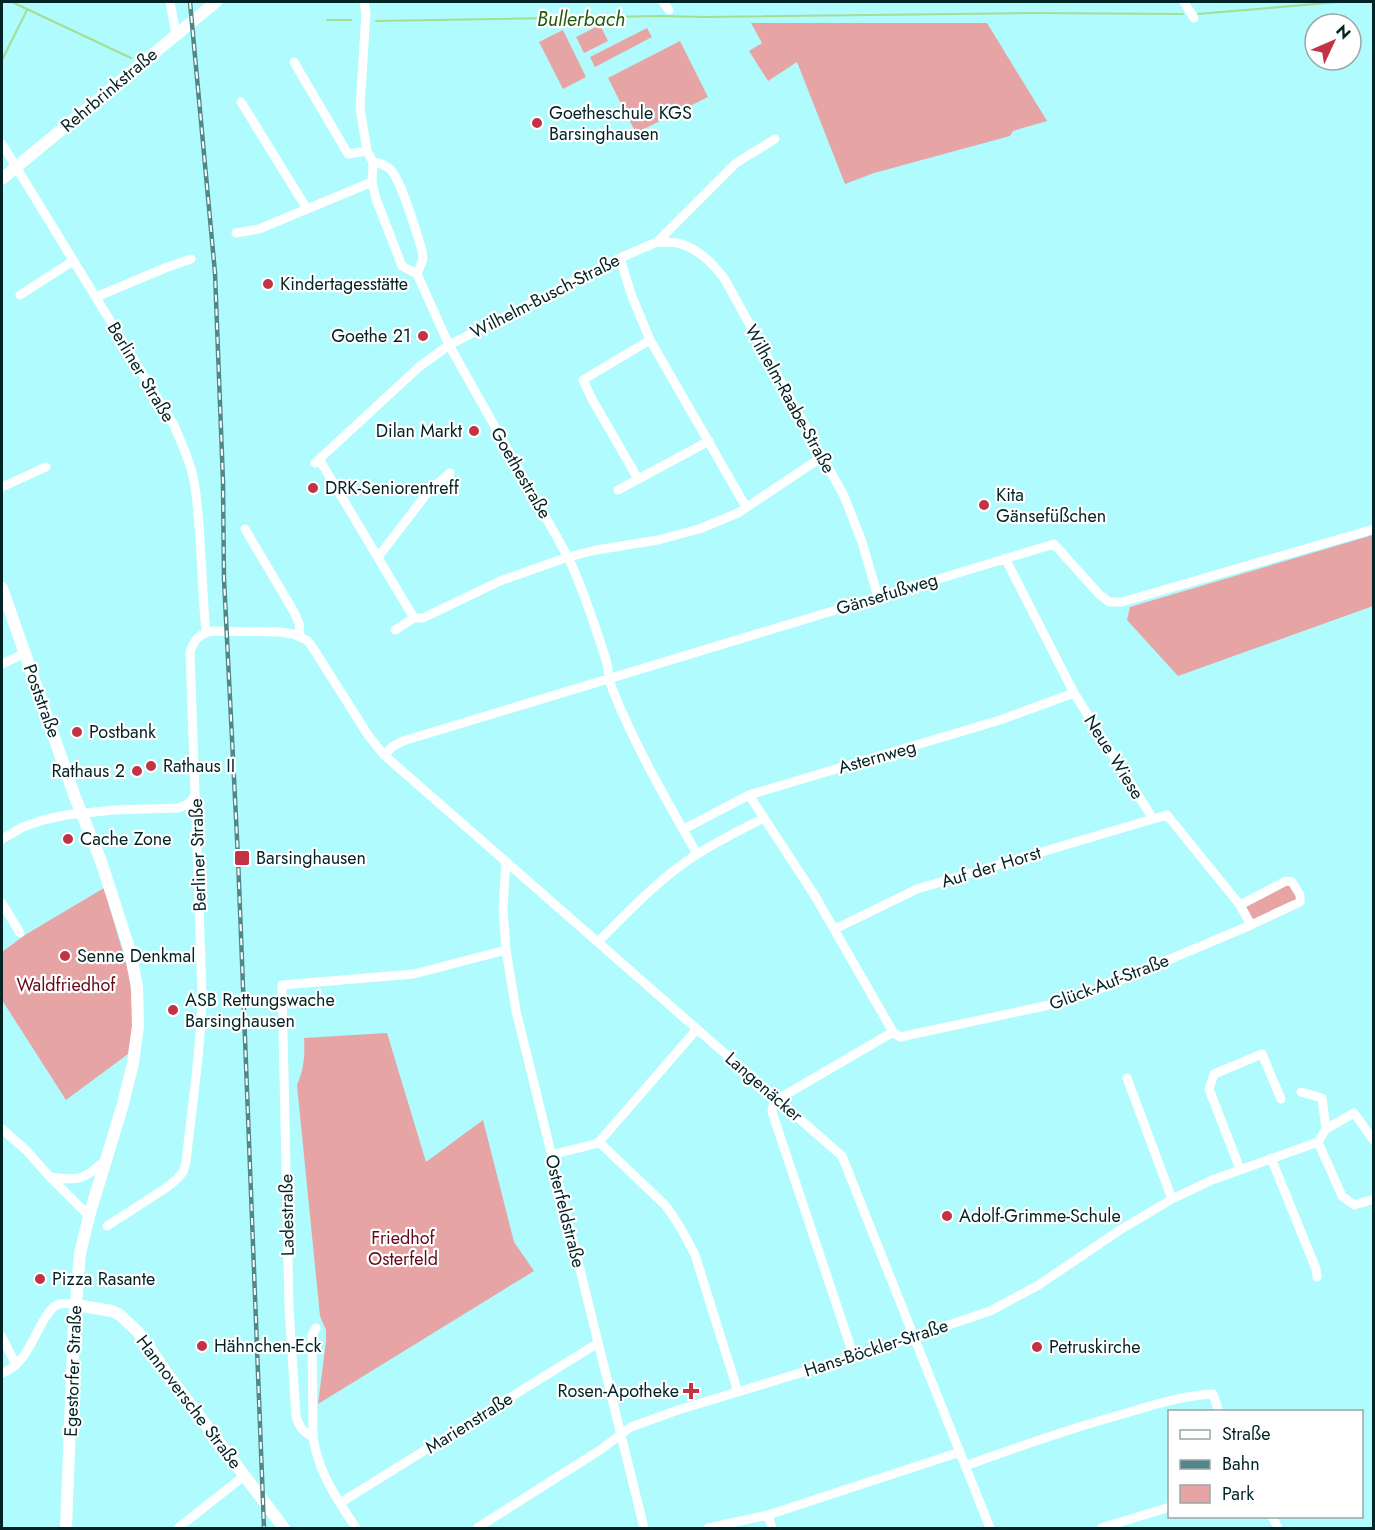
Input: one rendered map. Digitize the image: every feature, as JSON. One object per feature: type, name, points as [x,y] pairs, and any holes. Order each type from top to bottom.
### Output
[{"type":"main road","name":"Rehrbrinkstraße","points":[[2,178],[216,2]]},
{"type":"main road","name":"Poststraße","points":[[2,588],[121,923],[130,951],[137,987],[138,1026],[133,1063],[106,1160]]},
{"type":"main road","name":"Egestorfer Straße","points":[[66,1528],[80,1254],[106,1160]]},
{"type":"main road","name":"Hannoversche Straße","points":[[76,1305],[112,1311],[120,1315],[138,1332],[284,1528]]},
{"type":"street","points":[[170,2],[176,34]]},
{"type":"street","points":[[364,2],[366,13],[360,108],[367,152],[373,162],[383,164],[396,177],[422,250],[423,259],[417,274]]},
{"type":"street","points":[[1184,2],[1194,18]]},
{"type":"street","points":[[294,62],[348,154],[367,152]]},
{"type":"street","points":[[241,102],[307,209]]},
{"type":"street","name":"Wilhelm-Busch-Straße","points":[[378,557],[317,461],[419,367],[449,345],[620,258],[657,242],[736,164],[775,139]]},
{"type":"street","name":"Berliner Straße","points":[[2,144],[174,424],[190,464],[195,486],[206,632],[193,644],[190,652],[201,936],[202,1016],[197,1079],[183,1172],[166,1188],[107,1226]]},
{"type":"street","name":"Goethestraße","points":[[373,162],[372,182],[376,199],[402,266],[417,274],[449,345],[568,557],[591,614],[608,666],[612,688],[636,744],[697,854]]},
{"type":"street","points":[[236,233],[259,229],[372,182]]},
{"type":"street","name":"Wilhelm-Raabe-Straße","points":[[657,242],[679,243],[697,252],[713,264],[724,278],[844,496],[862,542],[878,597]]},
{"type":"street","points":[[620,258],[631,294],[650,340],[746,507]]},
{"type":"street","points":[[96,297],[191,259]]},
{"type":"street","points":[[20,295],[73,261]]},
{"type":"street","points":[[638,479],[583,380],[650,340]]},
{"type":"street","points":[[618,490],[709,441]]},
{"type":"street","points":[[395,630],[414,618],[423,618],[500,581],[568,557],[699,530],[738,513],[822,457]]},
{"type":"street","points":[[2,487],[46,467]]},
{"type":"street","points":[[414,618],[378,557],[428,492],[450,473]]},
{"type":"street","points":[[206,632],[280,632],[300,637],[299,623],[294,612],[244,529]]},
{"type":"street","name":"Gänsefußweg","points":[[384,755],[403,741],[1054,544],[1099,594],[1109,602],[1122,602],[1374,529]]},
{"type":"street","name":"Neue Wiese","points":[[1005,558],[1074,693],[1153,819],[1167,815],[1240,905],[1251,925]]},
{"type":"street","name":"Langenäcker","points":[[300,637],[308,641],[313,648],[368,735],[384,755],[842,1156],[990,1528]]},
{"type":"street","points":[[2,664],[25,653]]},
{"type":"street","name":"Asternweg","points":[[684,829],[749,795],[1000,720],[1074,693]]},
{"type":"street","points":[[2,839],[43,820],[66,815],[114,810],[178,808],[186,806],[196,794]]},
{"type":"street","points":[[749,795],[805,879],[893,1032],[778,1099],[773,1105],[772,1112],[854,1358]]},
{"type":"street","points":[[598,942],[651,890],[697,854],[764,818]]},
{"type":"street","name":"Auf der Horst","points":[[835,929],[918,889],[1153,819]]},
{"type":"street","name":"Osterfeldstraße","points":[[506,861],[503,908],[506,950],[516,1011],[644,1528]]},
{"type":"street","points":[[505,891],[520,874]]},
{"type":"street","name":"Glück-Auf-Straße","points":[[893,1032],[900,1037],[1045,1006],[1084,995],[1251,925],[1300,902],[1300,895],[1292,882],[1286,881],[1240,905]]},
{"type":"street","points":[[2,903],[20,933]]},
{"type":"street","name":"Ladestraße","points":[[313,1437],[305,1433],[296,1416],[289,1307],[282,985],[414,974],[506,950]]},
{"type":"street","points":[[551,1155],[598,1142],[698,1029]]},
{"type":"street","points":[[1240,1169],[1209,1089],[1214,1074],[1262,1054],[1281,1099]]},
{"type":"street","points":[[1127,1078],[1172,1199]]},
{"type":"street","points":[[1301,1092],[1322,1098],[1326,1129]]},
{"type":"street","points":[[1374,1141],[1354,1113],[1326,1129],[1318,1142],[1342,1196],[1354,1204],[1374,1199]]},
{"type":"street","points":[[2,1129],[26,1150],[89,1216]]},
{"type":"street","points":[[598,1142],[664,1204],[686,1237],[695,1255],[738,1392]]},
{"type":"street","name":"Hans-Böckler-Straße","points":[[477,1528],[600,1450],[631,1427],[678,1410],[854,1358],[990,1311],[1037,1286],[1120,1230],[1172,1199],[1240,1169],[1318,1142]]},
{"type":"street","points":[[1271,1158],[1316,1269],[1317,1277]]},
{"type":"street","points":[[50,1177],[80,1179],[106,1160]]},
{"type":"street","points":[[2,1373],[22,1359],[53,1306],[60,1303],[76,1305]]},
{"type":"street","points":[[316,1328],[312,1335],[313,1437],[316,1453],[322,1473],[356,1528]]},
{"type":"street","points":[[2,1337],[16,1365]]},
{"type":"street","name":"Marienstraße","points":[[340,1503],[598,1343]]},
{"type":"street","points":[[965,1466],[1022,1445],[1191,1395],[1212,1394],[1218,1410]]},
{"type":"street","points":[[708,1528],[768,1515],[960,1452]]},
{"type":"street","points":[[178,1528],[244,1476]]},
{"type":"street","points":[[1101,1528],[1168,1508]]},
{"type":"street","points":[[768,1515],[772,1528]]},
{"type":"green space","points":[[751,23],[987,23],[1047,121],[1013,131],[1010,136],[874,173],[845,184],[797,62],[768,81],[749,51],[762,43]]},
{"type":"green space","points":[[600,25],[608,41],[584,53],[576,37]]},
{"type":"green space","points":[[647,28],[652,37],[595,67],[590,57]]},
{"type":"green space","points":[[563,30],[586,77],[563,89],[539,42]]},
{"type":"green space","points":[[680,41],[708,97],[636,133],[608,78]]},
{"type":"green space","points":[[1373,535],[1373,606],[1178,676],[1127,620],[1130,607]]},
{"type":"green space","points":[[1292,882],[1300,902],[1251,925],[1240,905]]},
{"type":"green space","name":"Waldfriedhof","points":[[104,888],[130,977],[133,1023],[128,1054],[66,1100],[2,1000],[2,952],[25,935]]},
{"type":"green space","name":"Friedhof Osterfeld","points":[[387,1033],[426,1162],[483,1120],[514,1242],[534,1271],[318,1404],[326,1330],[320,1316],[297,1085],[304,1062],[304,1038]]},
{"type":"waterway","name":"Bullerbach","points":[[12,2],[131,58]]},
{"type":"waterway","name":"Bullerbach","points":[[1198,14],[1339,2]]},
{"type":"waterway","points":[[2,60],[27,10]]},
{"type":"waterway","name":"Bullerbach","points":[[376,21],[661,16],[1183,14]]},
{"type":"waterway","name":"Bullerbach","points":[[327,20],[351,20]]},
{"type":"railway","points":[[190,2],[215,273],[223,482],[224,579],[238,858],[264,1528]]},
{"type":"place","name":"Goetheschule KGS Barsinghausen","points":[[537,123]]},
{"type":"place","name":"Kindertagesstätte","points":[[268,284]]},
{"type":"place","name":"Goethe 21","points":[[423,336]]},
{"type":"place","name":"Dilan Markt","points":[[474,431]]},
{"type":"place","name":"DRK-Seniorentreff","points":[[313,488]]},
{"type":"place","name":"Kita Gänsefüßchen","points":[[984,505]]},
{"type":"place","name":"Postbank","points":[[77,732]]},
{"type":"place","name":"Rathaus II","points":[[151,766]]},
{"type":"place","name":"Rathaus 2","points":[[137,771]]},
{"type":"place","name":"Cache Zone","points":[[68,839]]},
{"type":"place","name":"Barsinghausen","points":[[242,858]]},
{"type":"place","name":"Senne Denkmal","points":[[65,956]]},
{"type":"place","name":"ASB Rettungswache Barsinghausen","points":[[173,1010]]},
{"type":"place","name":"Adolf-Grimme-Schule","points":[[947,1216]]},
{"type":"place","name":"Pizza Rasante","points":[[40,1279]]},
{"type":"place","name":"Hähnchen-Eck","points":[[202,1346]]},
{"type":"place","name":"Petruskirche","points":[[1037,1347]]},
{"type":"place","name":"Rosen-Apotheke","points":[[691,1391]]}]
